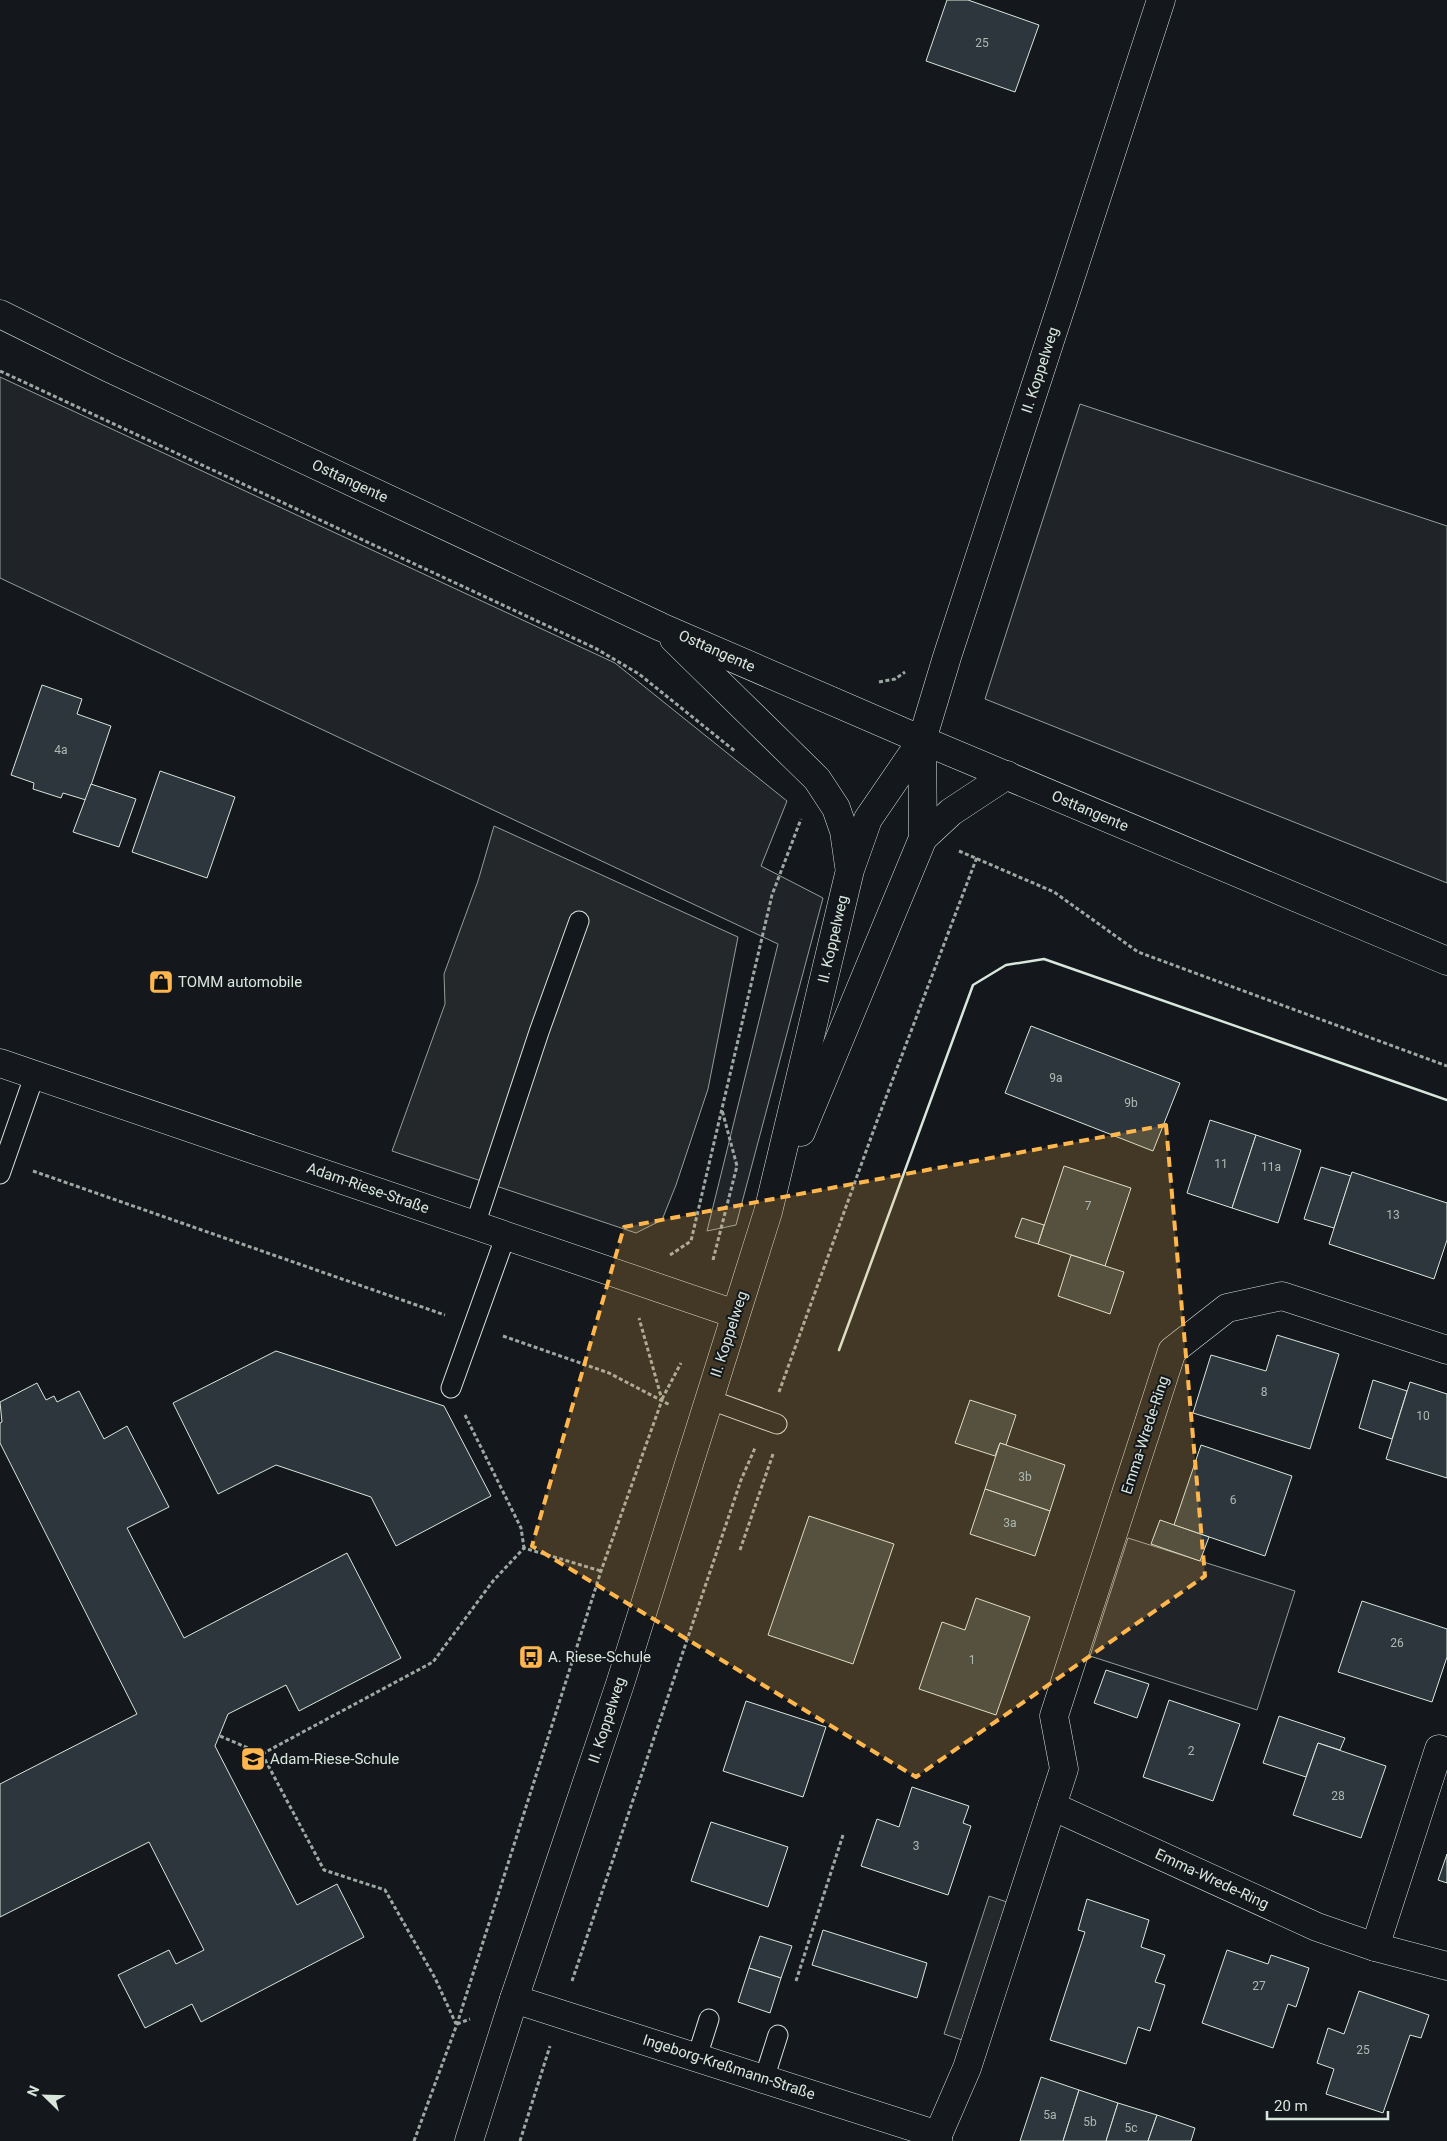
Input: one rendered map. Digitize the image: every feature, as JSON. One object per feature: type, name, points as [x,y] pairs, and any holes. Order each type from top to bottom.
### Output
[{"type":"street","name":"II. Koppelweg","points":[[768,1212],[923,838],[922,740],[944,666],[1161,0]]},
{"type":"street","name":"Osttangente","points":[[0,314],[109,368],[661,626],[922,740],[1447,961]]},
{"type":"street","points":[[661,626],[817,779],[836,808],[844,831],[850,870]]},
{"type":"street","name":"II. Koppelweg","points":[[468,2141],[620,1684],[768,1212],[850,870],[868,819],[922,740]]},
{"type":"street","name":"II. Koppelweg","points":[[923,838],[951,812],[1007,775]]},
{"type":"street","name":"Adam-Riese-Straße","points":[[0,1063],[736,1314]]},
{"type":"street","name":"Emma-Wrede-Ring","points":[[938,2138],[967,2068],[1064,1769],[1054,1716],[1172,1352],[1228,1308],[1282,1296],[1447,1350]]},
{"type":"street","points":[[1375,1947],[1439,1749]]},
{"type":"street","name":"Emma-Wrede-Ring","points":[[1052,1806],[1317,1927],[1375,1947],[1447,1966]]},
{"type":"street","name":"Ingeborg-Kreßmann-Straße","points":[[514,1999],[561,2012],[938,2138]]},
{"type":"lane","points":[[475,1225],[579,921]]},
{"type":"lane","points":[[2,1168],[35,1074]]},
{"type":"lane","points":[[452,1388],[506,1235]]},
{"type":"lane","points":[[708,1399],[773,1422]]},
{"type":"lane","points":[[697,2057],[709,2019]]},
{"type":"lane","points":[[764,2079],[778,2035]]},
{"type":"path","points":[[0,371],[596,648],[639,674],[738,754]]},
{"type":"path","points":[[414,2141],[457,2024],[601,1571],[662,1400],[639,1317],[645,1284],[656,1264],[691,1240],[772,894],[801,817]]},
{"type":"path","points":[[520,2141],[561,2012],[741,1480],[773,1422],[884,1102],[977,858],[1054,892],[1138,952],[1447,1066]]},
{"type":"path","points":[[703,1303],[737,1166],[722,1110]]},
{"type":"path","points":[[2,1168],[474,1325],[609,1373],[662,1400],[700,1425]]},
{"type":"path","points":[[452,1388],[521,1528],[524,1548]]},
{"type":"path","points":[[740,1550],[774,1452]]},
{"type":"path","points":[[524,1548],[601,1571]]},
{"type":"path","points":[[262,1754],[433,1662],[493,1581],[524,1548]]},
{"type":"path","points":[[220,1736],[262,1754],[324,1870],[385,1890],[435,1978],[457,2024]]},
{"type":"path","points":[[796,1981],[843,1835]]},
{"type":"highlighted area","points":[[1166,1125],[1205,1576],[916,1777],[532,1546],[624,1227]]},
{"type":"shaded area","points":[[0,377],[615,663],[787,801],[761,866],[823,898],[736,1225],[707,1231],[778,944],[0,578]]},
{"type":"shaded area","points":[[1080,404],[1447,526],[1447,883],[985,699]]},
{"type":"shaded area","points":[[494,826],[738,937],[708,1089],[676,1185],[662,1220],[636,1233],[392,1151],[445,1004],[444,974],[478,881]]},
{"type":"shaded area","points":[[1128,1538],[1295,1591],[1257,1710],[1090,1656]]},
{"type":"shaded area","points":[[989,1896],[1007,1902],[962,2040],[944,2034]]},
{"type":"building","points":[[947,0],[968,0],[1039,25],[1015,92],[926,61]]},
{"type":"building","points":[[42,685],[82,699],[77,714],[111,726],[86,800],[63,793],[61,798],[33,789],[34,783],[11,775]]},
{"type":"building","points":[[160,771],[235,797],[207,878],[132,852]]},
{"type":"building","points":[[91,784],[136,799],[119,847],[73,832]]},
{"type":"building","points":[[1031,1026],[1180,1083],[1153,1151],[1005,1093]]},
{"type":"building","points":[[1210,1120],[1256,1135],[1232,1208],[1187,1193]]},
{"type":"building","points":[[1256,1135],[1301,1150],[1278,1223],[1232,1208]]},
{"type":"building","points":[[1064,1166],[1131,1188],[1105,1266],[1038,1244]]},
{"type":"building","points":[[1321,1167],[1351,1176],[1334,1228],[1304,1219]]},
{"type":"building","points":[[1352,1172],[1447,1203],[1447,1240],[1434,1279],[1329,1244]]},
{"type":"building","points":[[1022,1218],[1044,1225],[1038,1244],[1015,1237]]},
{"type":"building","points":[[1071,1255],[1124,1272],[1110,1314],[1058,1296]]},
{"type":"building","points":[[1277,1335],[1339,1354],[1310,1449],[1193,1413],[1211,1355],[1266,1371]]},
{"type":"building","points":[[276,1351],[444,1406],[491,1496],[396,1546],[371,1497],[276,1465],[218,1494],[173,1403]]},
{"type":"building","points":[[1373,1380],[1407,1391],[1392,1439],[1359,1428]]},
{"type":"building","points":[[1410,1382],[1447,1394],[1447,1478],[1386,1459]]},
{"type":"building","points":[[37,1383],[46,1400],[54,1396],[57,1402],[79,1391],[104,1439],[127,1426],[169,1507],[127,1528],[184,1638],[347,1553],[401,1658],[299,1711],[286,1685],[228,1714],[215,1746],[297,1905],[337,1884],[364,1937],[201,2022],[192,2004],[145,2028],[118,1975],[169,1950],[176,1964],[204,1950],[149,1842],[0,1917],[0,1784],[137,1714],[0,1443],[0,1423],[2,1422],[0,1402]]},
{"type":"building","points":[[970,1400],[1016,1415],[1006,1445],[1000,1443],[995,1456],[955,1443]]},
{"type":"building","points":[[1000,1443],[1065,1465],[1050,1511],[985,1489]]},
{"type":"building","points":[[1201,1445],[1292,1476],[1265,1556],[1174,1525]]},
{"type":"building","points":[[985,1489],[1050,1511],[1035,1556],[970,1534]]},
{"type":"building","points":[[809,1516],[894,1544],[853,1664],[768,1635]]},
{"type":"building","points":[[1160,1520],[1209,1537],[1200,1561],[1151,1544]]},
{"type":"building","points":[[976,1598],[1030,1617],[996,1715],[919,1689],[942,1622],[965,1630]]},
{"type":"building","points":[[1362,1601],[1447,1629],[1447,1657],[1432,1702],[1338,1672]]},
{"type":"building","points":[[1106,1670],[1149,1684],[1137,1718],[1094,1703]]},
{"type":"building","points":[[1169,1700],[1240,1724],[1213,1801],[1143,1777]]},
{"type":"building","points":[[746,1701],[826,1727],[803,1797],[723,1771]]},
{"type":"building","points":[[1279,1716],[1345,1738],[1340,1750],[1318,1743],[1306,1777],[1263,1763]]},
{"type":"building","points":[[1318,1743],[1386,1766],[1361,1838],[1293,1815]]},
{"type":"building","points":[[912,1787],[969,1806],[963,1823],[971,1826],[948,1895],[861,1866],[877,1819],[899,1827]]},
{"type":"building","points":[[711,1822],[788,1847],[768,1907],[691,1881]]},
{"type":"building","points":[[1447,1854],[1447,1883],[1438,1880]]},
{"type":"building","points":[[1087,1899],[1149,1920],[1141,1947],[1165,1955],[1155,1982],[1165,1985],[1150,2031],[1138,2027],[1126,2064],[1050,2040],[1085,1932],[1078,1930]]},
{"type":"building","points":[[823,1930],[927,1963],[917,1998],[812,1965]]},
{"type":"building","points":[[760,1936],[792,1946],[781,1978],[749,1968]]},
{"type":"building","points":[[1227,1950],[1268,1964],[1271,1955],[1309,1968],[1296,2007],[1288,2004],[1273,2048],[1202,2023]]},
{"type":"building","points":[[749,1968],[781,1978],[770,2013],[738,2002]]},
{"type":"building","points":[[1359,1991],[1429,2015],[1421,2038],[1410,2035],[1383,2113],[1326,2094],[1334,2069],[1317,2063],[1328,2028],[1344,2034]]},
{"type":"building","points":[[1041,2077],[1079,2090],[1063,2141],[1020,2141]]},
{"type":"building","points":[[1079,2090],[1118,2103],[1106,2141],[1063,2141]]},
{"type":"building","points":[[1118,2103],[1157,2115],[1148,2141],[1106,2141]]},
{"type":"building","points":[[1157,2115],[1195,2128],[1191,2141],[1148,2141]]},
{"type":"wall","points":[[839,1350],[973,985],[1006,965],[1044,959],[1447,1100]]},
{"type":"place","name":"TOMM automobile","points":[[161,982]]},
{"type":"place","name":"A. Riese-Schule","points":[[531,1657]]},
{"type":"place","name":"Adam-Riese-Schule","points":[[253,1759]]}]
